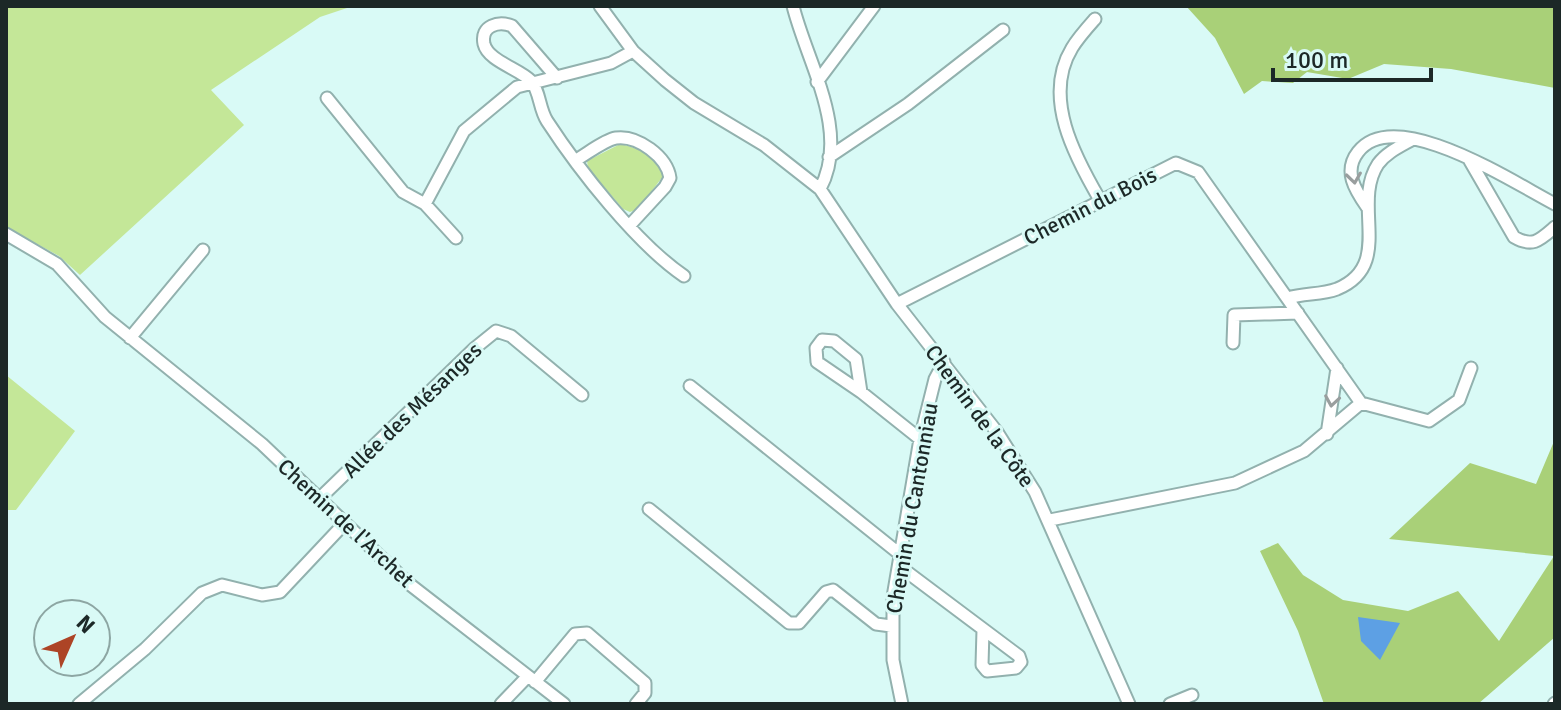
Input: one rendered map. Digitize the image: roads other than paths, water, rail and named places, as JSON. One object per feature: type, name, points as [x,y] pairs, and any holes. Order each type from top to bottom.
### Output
[{"type":"street","name":"Chemin de la Côte","points":[[600,6],[633,51],[694,103],[764,145],[820,189],[897,304],[997,432],[1050,520],[1129,704]]},
{"type":"street","points":[[793,6],[827,110],[828,175],[820,189]]},
{"type":"street","points":[[817,82],[874,6]]},
{"type":"street","points":[[1095,19],[1070,50],[1063,73],[1061,102],[1065,131],[1100,200]]},
{"type":"street","points":[[557,78],[512,26],[502,22],[492,25],[485,32],[484,43],[489,52],[534,83],[544,117],[576,160],[664,262],[684,276]]},
{"type":"street","points":[[829,157],[908,104],[1003,30]]},
{"type":"street","points":[[425,204],[464,131],[517,87],[611,63],[633,51]]},
{"type":"street","points":[[327,98],[403,192],[425,204],[456,238]]},
{"type":"street","points":[[1367,207],[1354,188],[1351,173],[1353,158],[1375,139],[1390,135],[1437,144],[1555,204]]},
{"type":"street","points":[[576,160],[616,138],[634,141],[662,158],[670,178],[630,225]]},
{"type":"street","points":[[1288,298],[1338,289],[1363,268],[1372,239],[1367,207],[1378,165],[1390,152],[1413,139]]},
{"type":"street","points":[[1469,161],[1514,237],[1525,244],[1538,242],[1555,227]]},
{"type":"street","name":"Chemin du Bois","points":[[897,304],[1176,163],[1198,172],[1361,403]]},
{"type":"street","name":"Chemin de l'Archet","points":[[6,234],[57,264],[105,317],[262,444],[343,525],[408,583],[564,704]]},
{"type":"street","points":[[130,338],[203,250]]},
{"type":"street","points":[[1233,343],[1234,315],[1298,313]]},
{"type":"street","name":"Allée des Mésanges","points":[[319,499],[496,331],[511,336],[582,395]]},
{"type":"street","points":[[861,392],[856,359],[834,341],[822,340],[816,348],[817,362],[920,439]]},
{"type":"street","name":"Chemin du Cantonniau","points":[[902,704],[891,626],[920,439],[935,379],[944,362]]},
{"type":"street","points":[[1327,434],[1337,368]]},
{"type":"street","points":[[1050,520],[1235,483],[1304,451],[1361,403],[1429,421],[1459,400],[1471,368]]},
{"type":"street","points":[[690,386],[983,630]]},
{"type":"street","points":[[649,509],[789,623],[799,623],[826,592],[833,590],[876,624],[891,626]]},
{"type":"street","points":[[79,704],[145,649],[202,593],[222,585],[262,595],[280,592],[343,525]]},
{"type":"street","points":[[501,704],[531,679],[575,634],[587,633],[645,683],[645,693],[636,704]]},
{"type":"street","points":[[1170,704],[1192,695]]},
{"type":"water","points":[[1358,617],[1400,623],[1380,660],[1361,641]]}]
